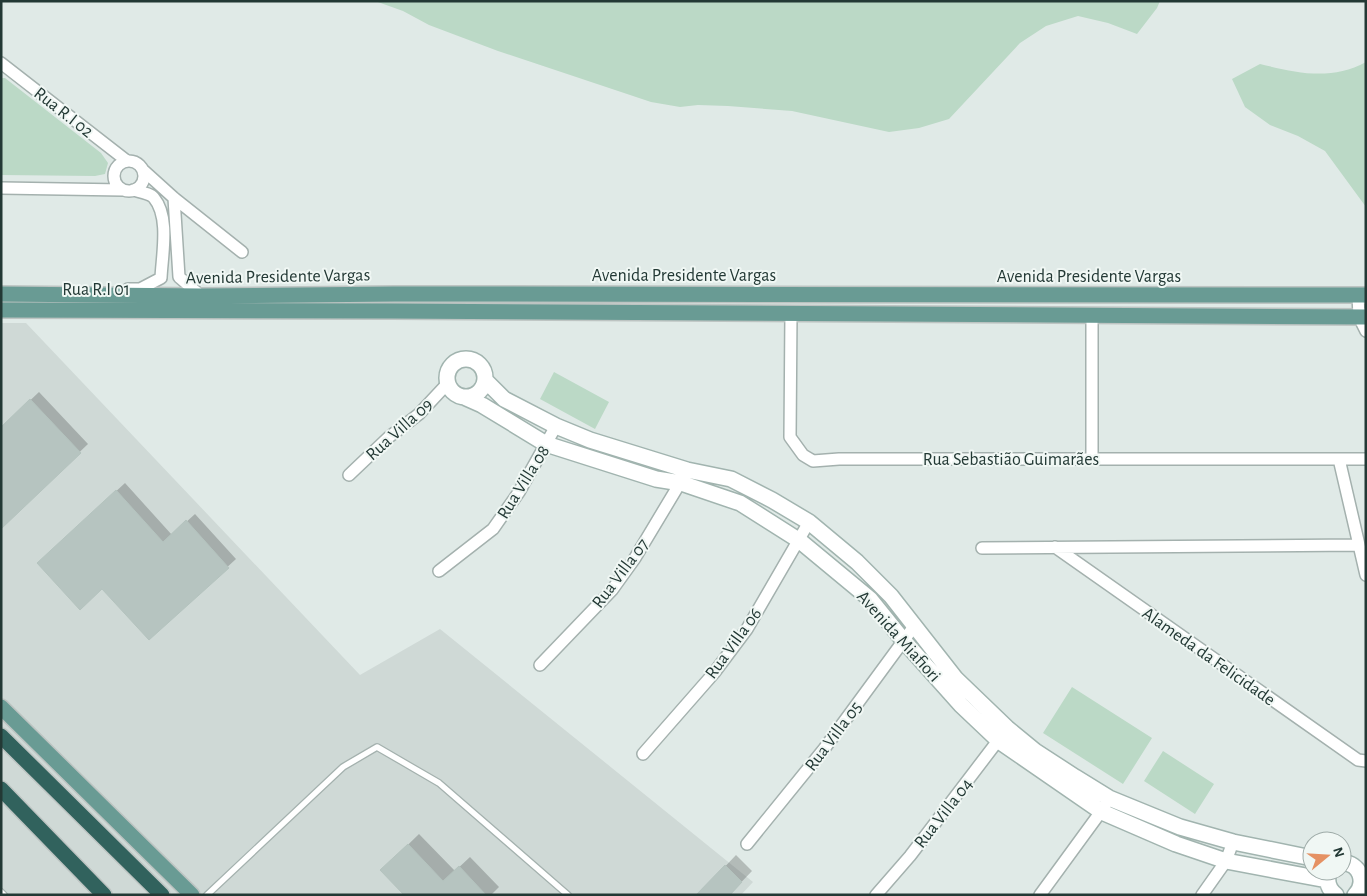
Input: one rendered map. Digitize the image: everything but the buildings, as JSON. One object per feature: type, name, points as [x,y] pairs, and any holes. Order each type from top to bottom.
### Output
[{"type":"highway","points":[[1,736],[162,895]]},
{"type":"highway","points":[[1,789],[104,895]]},
{"type":"highway","points":[[55,845],[66,868],[91,895]]},
{"type":"main road","name":"Avenida Presidente Vargas","points":[[1,294],[200,296],[394,294],[1362,295]]},
{"type":"main road","points":[[580,294],[580,312]]},
{"type":"main road","name":"Avenida Presidente Vargas","points":[[1,310],[1362,317]]},
{"type":"main road","points":[[1,708],[192,895]]},
{"type":"street","name":"Rua R.I 02","points":[[1,63],[127,161]]},
{"type":"street","points":[[94,190],[114,176],[119,165],[127,161],[137,163],[174,198],[242,252]]},
{"type":"street","points":[[128,190],[141,185],[144,180],[143,170]]},
{"type":"street","points":[[114,176],[116,183],[128,190]]},
{"type":"street","points":[[1,188],[128,190],[144,192],[154,197],[163,214],[161,278],[178,277],[200,296]]},
{"type":"street","points":[[174,198],[178,277]]},
{"type":"street","name":"Rua R.I 01","points":[[44,294],[52,289],[140,289],[161,278]]},
{"type":"street","points":[[1362,295],[1362,317],[1366,332]]},
{"type":"street","name":"Rua Sebastião Guimarães","points":[[791,313],[790,437],[803,455],[813,461],[839,459],[1366,459]]},
{"type":"street","points":[[1092,315],[1092,459]]},
{"type":"street","points":[[468,359],[476,361],[481,366],[485,373],[485,380],[483,387],[478,393],[464,397],[457,395],[451,390],[448,376],[454,363],[468,359]]},
{"type":"street","name":"Avenida Miafiori","points":[[485,380],[504,399],[556,426],[684,477],[740,503],[800,540],[870,599],[903,640],[961,705],[1003,734],[1102,812],[1176,844],[1226,861],[1302,872]]},
{"type":"street","name":"Rua Villa 09","points":[[349,475],[390,437],[419,414],[448,383]]},
{"type":"street","name":"Avenida Miafiori","points":[[464,397],[482,405],[546,444],[656,479],[684,477],[731,479],[772,500],[810,522],[857,562],[891,596],[1003,734],[1051,761],[1109,798],[1180,827],[1233,842],[1302,856]]},
{"type":"street","name":"Rua Villa 08","points":[[439,571],[493,529],[520,492],[556,426]]},
{"type":"street","points":[[1339,459],[1366,575]]},
{"type":"street","name":"Rua Villa 07","points":[[540,665],[612,590],[635,558],[684,477]]},
{"type":"street","name":"Rua Villa 06","points":[[643,754],[714,673],[748,629],[810,522]]},
{"type":"street","points":[[982,548],[1359,545]]},
{"type":"street","name":"Alameda da Felicidade","points":[[1055,547],[1358,760],[1366,761]]},
{"type":"street","name":"Rua Villa 05","points":[[747,844],[824,750],[915,625]]},
{"type":"street","name":"Rua Villa 04","points":[[876,895],[910,856],[1003,734]]},
{"type":"street","points":[[1040,895],[1102,812],[1109,798]]},
{"type":"street","points":[[1202,895],[1226,861],[1233,842]]},
{"type":"street","points":[[1352,864],[1364,875],[1362,886],[1354,895]]},
{"type":"street","points":[[1329,881],[1329,887],[1336,895]]},
{"type":"lane","points":[[207,895],[343,766],[377,747],[440,783],[568,895]]},
{"type":"shaded area","points":[[1,323],[26,323],[360,675],[440,629],[753,882],[741,895],[1,895]]},
{"type":"green space","points":[[375,1],[1160,1],[1157,8],[1137,34],[1108,23],[1078,16],[1046,26],[1020,43],[949,119],[919,128],[889,132],[792,111],[728,106],[698,105],[680,107],[651,102],[498,51],[429,25],[403,11]]},
{"type":"green space","points":[[1366,62],[1366,207],[1325,151],[1298,136],[1270,125],[1245,107],[1232,79],[1260,64],[1314,74],[1340,72]]},
{"type":"green space","points":[[1,78],[5,78],[101,153],[108,163],[105,174],[95,176],[1,175]]},
{"type":"green space","points":[[554,372],[609,402],[595,429],[540,399]]},
{"type":"green space","points":[[1072,687],[1152,738],[1123,784],[1043,733]]},
{"type":"green space","points":[[1163,751],[1214,784],[1195,814],[1144,781]]}]
